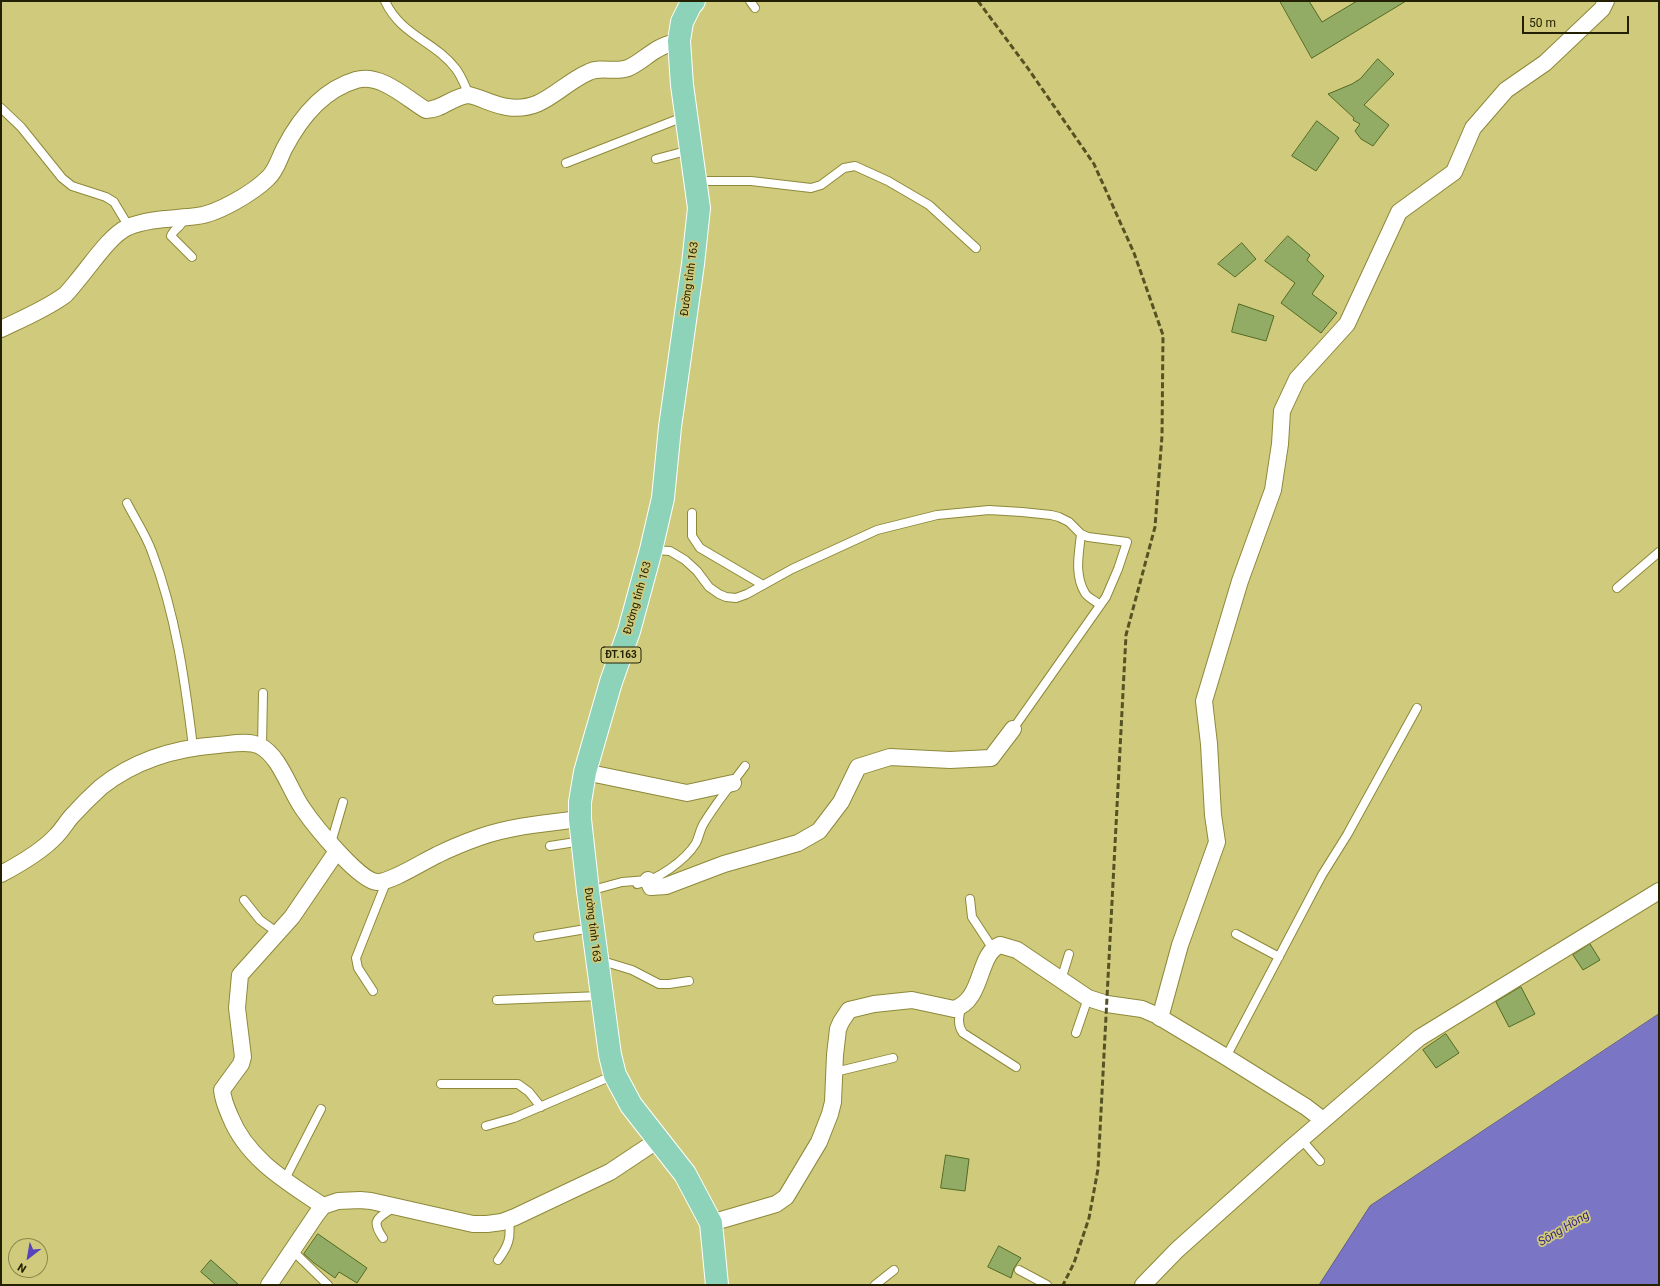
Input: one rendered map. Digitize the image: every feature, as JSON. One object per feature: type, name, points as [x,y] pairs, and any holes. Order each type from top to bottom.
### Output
[{"type":"main road","name":"Đường tỉnh 163","points":[[694,1],[682,22],[679,41],[699,208],[693,264],[670,427],[663,498],[652,550],[629,631],[585,772],[580,802],[580,819],[610,1055],[615,1075],[631,1105],[685,1174],[711,1223],[717,1285]]},
{"type":"street","points":[[1160,1018],[1180,945],[1217,842],[1213,815],[1209,744],[1204,701],[1240,581],[1273,490],[1280,444],[1282,411],[1297,379],[1347,324],[1398,212],[1454,172],[1473,128],[1506,90],[1545,63],[1602,9],[1606,1]]},
{"type":"street","points":[[1,329],[66,294],[120,232],[129,227],[157,220],[208,214],[248,194],[268,178],[274,170],[293,132],[313,106],[335,90],[356,80],[367,79],[392,87],[426,110],[432,110],[444,106],[463,95],[469,95],[506,107],[522,108],[553,96],[590,71],[599,69],[619,70],[628,68],[657,49],[679,41]]},
{"type":"street","points":[[648,880],[651,887],[666,886],[724,864],[798,843],[819,831],[842,802],[858,768],[890,757],[950,760],[991,758],[1013,729]]},
{"type":"street","points":[[1,874],[40,850],[56,837],[72,816],[100,788],[118,775],[158,756],[193,747],[248,743],[262,746],[272,756],[278,765],[303,810],[334,847],[359,874],[376,882],[387,880],[479,837],[499,831],[580,819]]},
{"type":"street","points":[[585,772],[688,793],[733,783]]},
{"type":"street","points":[[323,1206],[284,1181],[258,1158],[242,1140],[232,1123],[222,1096],[222,1090],[241,1064],[243,1057],[237,1008],[240,975],[292,917],[334,847]]},
{"type":"street","points":[[1143,1285],[1177,1250],[1301,1139],[1419,1038],[1659,891]]},
{"type":"street","points":[[711,1223],[776,1204],[786,1197],[819,1142],[830,1114],[833,1102],[838,1029],[849,1010],[874,1004],[912,1000],[954,1009],[961,1007],[965,1004],[974,990],[993,949],[1000,945],[1017,950],[1088,998],[1107,1004],[1142,1009],[1160,1018],[1306,1107],[1323,1120]]},
{"type":"street","points":[[269,1285],[309,1224],[323,1206],[338,1201],[360,1200],[473,1224],[487,1224],[509,1220],[610,1172],[658,1140]]},
{"type":"lane","points":[[385,1],[396,20],[413,35],[438,52],[456,68],[469,95]]},
{"type":"lane","points":[[750,1],[755,8]]},
{"type":"lane","points":[[1,108],[21,127],[62,178],[72,186],[106,197],[114,202],[129,227]]},
{"type":"lane","points":[[566,163],[687,116]]},
{"type":"lane","points":[[656,159],[692,149]]},
{"type":"lane","points":[[696,181],[751,182],[811,188],[821,185],[844,168],[855,166],[888,181],[929,205],[976,248]]},
{"type":"lane","points":[[184,217],[182,224],[175,229],[171,236],[192,257]]},
{"type":"lane","points":[[127,503],[152,552],[174,623],[182,665],[193,747]]},
{"type":"lane","points":[[652,550],[670,550],[697,571],[709,587],[726,597],[736,598],[747,594],[792,569],[877,530],[937,516],[989,510],[1022,512],[1059,517],[1069,522],[1081,534],[1094,538],[1127,542],[1118,569],[1106,597],[1013,729]]},
{"type":"lane","points":[[692,513],[692,536],[700,548],[763,585]]},
{"type":"lane","points":[[1081,534],[1078,568],[1081,583],[1086,594],[1100,605]]},
{"type":"lane","points":[[1617,588],[1659,552]]},
{"type":"lane","points":[[262,746],[263,693]]},
{"type":"lane","points":[[1226,1057],[1322,875],[1348,835],[1417,708]]},
{"type":"lane","points":[[588,891],[622,882],[648,880],[663,873],[680,860],[696,843],[703,824],[745,766]]},
{"type":"lane","points":[[334,847],[343,802]]},
{"type":"lane","points":[[550,846],[582,841]]},
{"type":"lane","points":[[373,991],[358,968],[356,958],[387,880]]},
{"type":"lane","points":[[970,899],[972,916],[993,949]]},
{"type":"lane","points":[[244,900],[260,920],[278,933]]},
{"type":"lane","points":[[538,937],[593,928]]},
{"type":"lane","points":[[1236,934],[1279,957]]},
{"type":"lane","points":[[1061,980],[1069,954]]},
{"type":"lane","points":[[597,959],[632,970],[659,984],[669,984],[689,980]]},
{"type":"lane","points":[[497,1000],[602,996]]},
{"type":"lane","points":[[1076,1033],[1088,998]]},
{"type":"lane","points":[[961,1007],[959,1022],[960,1028],[964,1033],[1016,1067]]},
{"type":"lane","points":[[835,1072],[893,1058]]},
{"type":"lane","points":[[486,1126],[514,1118],[615,1075]]},
{"type":"lane","points":[[441,1084],[518,1084],[529,1092],[541,1106]]},
{"type":"lane","points":[[284,1181],[321,1109]]},
{"type":"lane","points":[[1301,1139],[1320,1161]]},
{"type":"lane","points":[[383,1238],[376,1227],[376,1223],[379,1218],[394,1207]]},
{"type":"lane","points":[[498,1260],[509,1244],[509,1220]]},
{"type":"lane","points":[[292,1250],[328,1285]]},
{"type":"lane","points":[[875,1285],[894,1270]]},
{"type":"lane","points":[[1018,1270],[1047,1285]]},
{"type":"water","name":"Sông Hồng","points":[[1659,1014],[1659,1285],[1319,1285],[1370,1206]]},
{"type":"building","points":[[1280,1],[1309,1],[1322,22],[1357,1],[1406,1],[1312,58]]},
{"type":"building","points":[[1378,59],[1394,74],[1364,105],[1389,125],[1373,146],[1361,139],[1355,131],[1360,124],[1353,120],[1354,118],[1328,94],[1360,79]]},
{"type":"building","points":[[1317,121],[1339,138],[1316,171],[1292,156]]},
{"type":"building","points":[[1288,236],[1310,255],[1307,260],[1324,276],[1312,294],[1337,313],[1321,333],[1281,303],[1295,283],[1265,261]]},
{"type":"building","points":[[1242,243],[1256,259],[1235,277],[1218,264]]},
{"type":"building","points":[[1239,304],[1274,316],[1266,341],[1232,332]]},
{"type":"building","points":[[1590,944],[1600,960],[1583,970],[1573,955]]},
{"type":"building","points":[[1521,987],[1535,1014],[1509,1027],[1496,1002]]},
{"type":"building","points":[[1446,1034],[1459,1053],[1436,1068],[1423,1050]]},
{"type":"building","points":[[946,1155],[969,1159],[965,1191],[941,1188]]},
{"type":"building","points":[[318,1234],[367,1268],[357,1283],[339,1272],[335,1278],[304,1254]]},
{"type":"building","points":[[999,1246],[1021,1258],[1014,1268],[1011,1278],[988,1267]]},
{"type":"building","points":[[211,1260],[239,1285],[216,1285],[201,1272]]},
{"type":"railway","points":[[978,1],[1027,67],[1094,164],[1134,253],[1163,335],[1162,436],[1155,527],[1126,635],[1098,1169],[1089,1218],[1074,1263],[1063,1285]]}]
